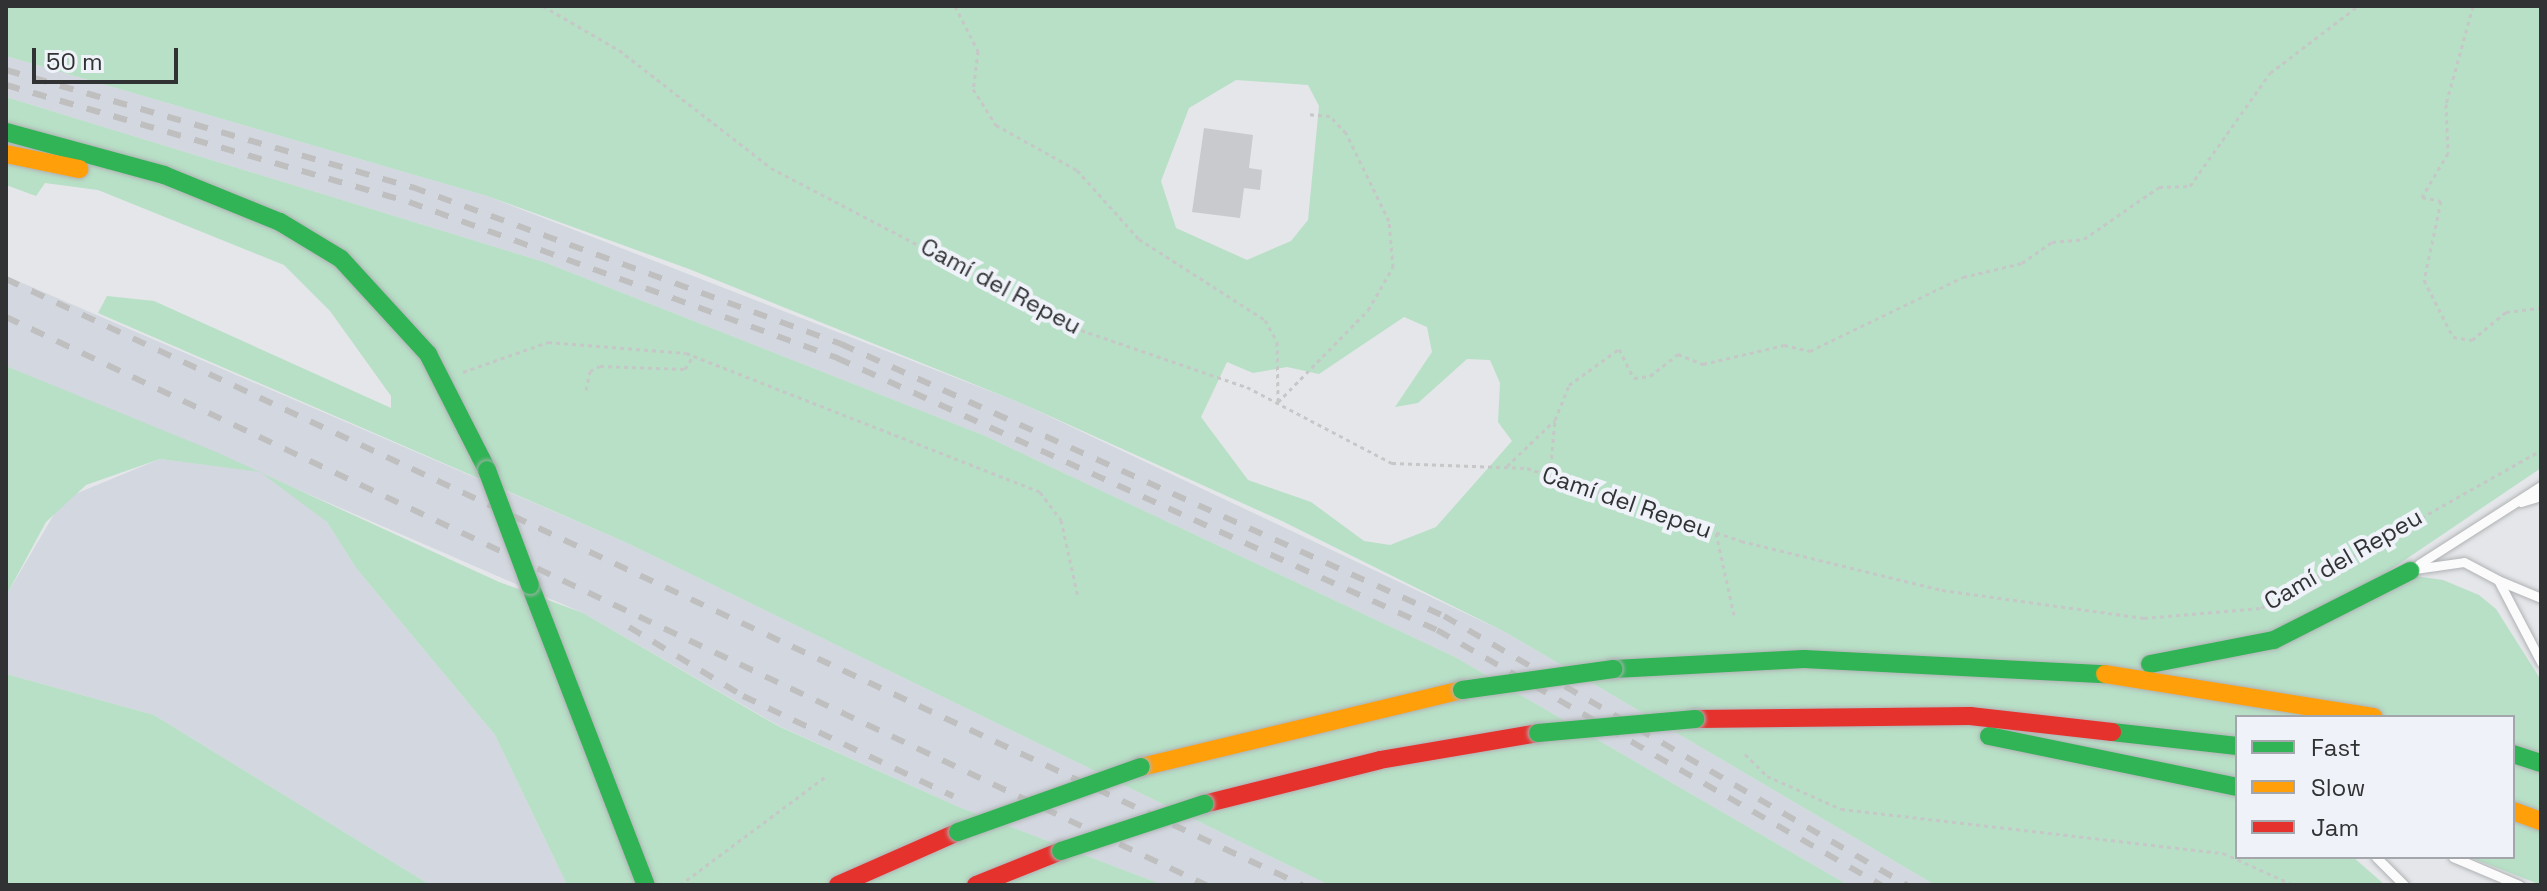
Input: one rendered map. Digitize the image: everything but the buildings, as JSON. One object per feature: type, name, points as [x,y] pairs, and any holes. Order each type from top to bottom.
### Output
[{"type":"main road","points":[[6,132],[211,195],[280,222],[341,259],[410,328],[444,379],[487,470],[646,885]]},
{"type":"main road","points":[[6,142],[68,157],[78,152]]},
{"type":"main road","points":[[11,157],[211,195]]},
{"type":"main road","points":[[2101,672],[2244,650],[2410,571]]},
{"type":"main road","points":[[838,885],[958,832],[1141,767],[1462,690],[1614,669],[1905,658],[2101,672],[2362,715]]},
{"type":"main road","points":[[1879,713],[2235,787]]},
{"type":"main road","points":[[976,885],[1061,851],[1204,804],[1380,760],[1538,733],[1695,719],[1879,713],[2059,723],[2235,746]]},
{"type":"main road","points":[[2515,755],[2541,763]]},
{"type":"main road","points":[[2515,812],[2541,821]]},
{"type":"lane","points":[[2410,571],[2498,511],[2541,486]]},
{"type":"lane","points":[[2498,511],[2541,496]]},
{"type":"lane","points":[[2410,571],[2464,562],[2541,598]]},
{"type":"lane","points":[[2498,580],[2541,662]]},
{"type":"lane","points":[[2378,859],[2404,885]]},
{"type":"lane","points":[[2458,859],[2519,885]]},
{"type":"path","name":"Camí del Repeu","points":[[543,6],[619,50],[771,168],[1081,330],[1278,402],[1392,463],[1507,466],[1550,474],[1716,533],[1942,590],[2069,611],[2198,616],[2261,608],[2541,450]]},
{"type":"path","points":[[955,6],[978,51],[973,89],[996,125],[1077,170],[1139,239],[1265,320],[1277,342],[1278,402]]},
{"type":"path","points":[[1550,474],[1555,420],[1561,394],[1619,349],[1634,378],[1650,376],[1678,354],[1703,364],[1784,345],[1810,351],[1963,277],[2022,263],[2052,242],[2084,239],[2159,187],[2190,186],[2270,73],[2358,6]]},
{"type":"path","points":[[2473,6],[2446,104],[2448,153],[2422,197],[2441,201],[2424,280],[2453,337],[2472,340],[2506,312],[2541,308]]},
{"type":"path","points":[[1278,402],[1368,310],[1393,267],[1389,221],[1346,133],[1330,116],[1306,114]]},
{"type":"path","points":[[444,379],[548,342],[693,356],[1040,492],[1061,520],[1078,597]]},
{"type":"path","points":[[586,390],[590,371],[600,366],[685,369],[693,356]]},
{"type":"path","points":[[1507,466],[1555,420]]},
{"type":"path","points":[[1716,533],[1734,615]]},
{"type":"path","points":[[1745,754],[1767,776],[1841,809],[2223,853],[2235,858]]},
{"type":"path","points":[[680,885],[826,776]]},
{"type":"path","points":[[2236,859],[2294,885]]},
{"type":"shaded area","points":[[6,56],[487,196],[1023,404],[1507,633],[1935,885],[1848,885],[1455,657],[983,435],[544,262],[6,97]]},
{"type":"shaded area","points":[[6,276],[625,542],[1329,885],[1163,885],[959,807],[779,726],[583,613],[269,477],[327,522],[356,568],[495,735],[567,885],[430,885],[154,715],[6,674],[6,596],[63,499],[160,459],[257,471],[6,366]]},
{"type":"green space","points":[[6,6],[2541,6],[2541,468],[2387,572],[2443,580],[2479,595],[2496,609],[2541,680],[2541,885],[2474,859],[2515,859],[2515,715],[2235,715],[2235,859],[2355,859],[2385,885],[1935,885],[1507,633],[1282,521],[1023,404],[689,269],[487,196],[6,56]],"holes":[[[1236,80],[1308,85],[1319,106],[1308,220],[1291,241],[1247,260],[1176,228],[1161,181],[1189,108]],[[1404,317],[1427,327],[1432,352],[1395,407],[1418,403],[1467,359],[1490,360],[1500,383],[1498,422],[1512,441],[1436,527],[1390,545],[1364,541],[1311,502],[1248,480],[1201,417],[1227,362],[1253,373],[1287,367],[1319,374]]]},
{"type":"green space","points":[[6,97],[544,262],[983,435],[1455,657],[1848,885],[1329,885],[625,542],[98,313],[107,296],[154,301],[391,408],[391,396],[330,311],[284,265],[98,190],[45,183],[36,196],[6,185]]},
{"type":"green space","points":[[6,366],[259,472],[160,459],[86,485],[46,522],[6,596]]},
{"type":"green space","points":[[261,473],[499,582],[583,613],[778,726],[959,807],[1163,885],[567,885],[495,735],[356,568],[327,522]]},
{"type":"green space","points":[[6,674],[154,715],[430,885],[6,885]]},
{"type":"railway","points":[[6,70],[412,187],[841,344],[1444,616],[1907,885]]},
{"type":"railway","points":[[6,85],[409,202],[837,358],[1437,630],[1881,885]]},
{"type":"railway","points":[[6,279],[1302,885]]},
{"type":"railway","points":[[6,317],[1206,885]]},
{"type":"railway","points":[[629,627],[743,696],[953,796]]},
{"type":"traffic: fast","points":[[6,132],[164,175],[280,222],[341,259],[428,354],[487,470]]},
{"type":"traffic: fast","points":[[487,470],[530,585]]},
{"type":"traffic: fast","points":[[2150,664],[2274,640],[2410,571]]},
{"type":"traffic: fast","points":[[530,585],[646,885]]},
{"type":"traffic: fast","points":[[1614,669],[1804,659],[2105,674]]},
{"type":"traffic: fast","points":[[1462,690],[1614,669]]},
{"type":"traffic: fast","points":[[1538,733],[1695,719]]},
{"type":"traffic: fast","points":[[2112,732],[2235,746]]},
{"type":"traffic: fast","points":[[1989,736],[2235,787]]},
{"type":"traffic: fast","points":[[2515,755],[2541,763]]},
{"type":"traffic: fast","points":[[958,832],[1141,767]]},
{"type":"traffic: fast","points":[[1061,851],[1204,804]]},
{"type":"traffic: slow","points":[[6,154],[79,169]]},
{"type":"traffic: slow","points":[[2105,674],[2361,715]]},
{"type":"traffic: slow","points":[[1141,767],[1462,690]]},
{"type":"traffic: slow","points":[[2515,812],[2541,821]]},
{"type":"traffic: jam","points":[[1695,719],[1970,716],[2112,732]]},
{"type":"traffic: jam","points":[[1204,804],[1380,760],[1538,733]]},
{"type":"traffic: jam","points":[[838,885],[958,832]]},
{"type":"traffic: jam","points":[[976,885],[1061,851]]}]
